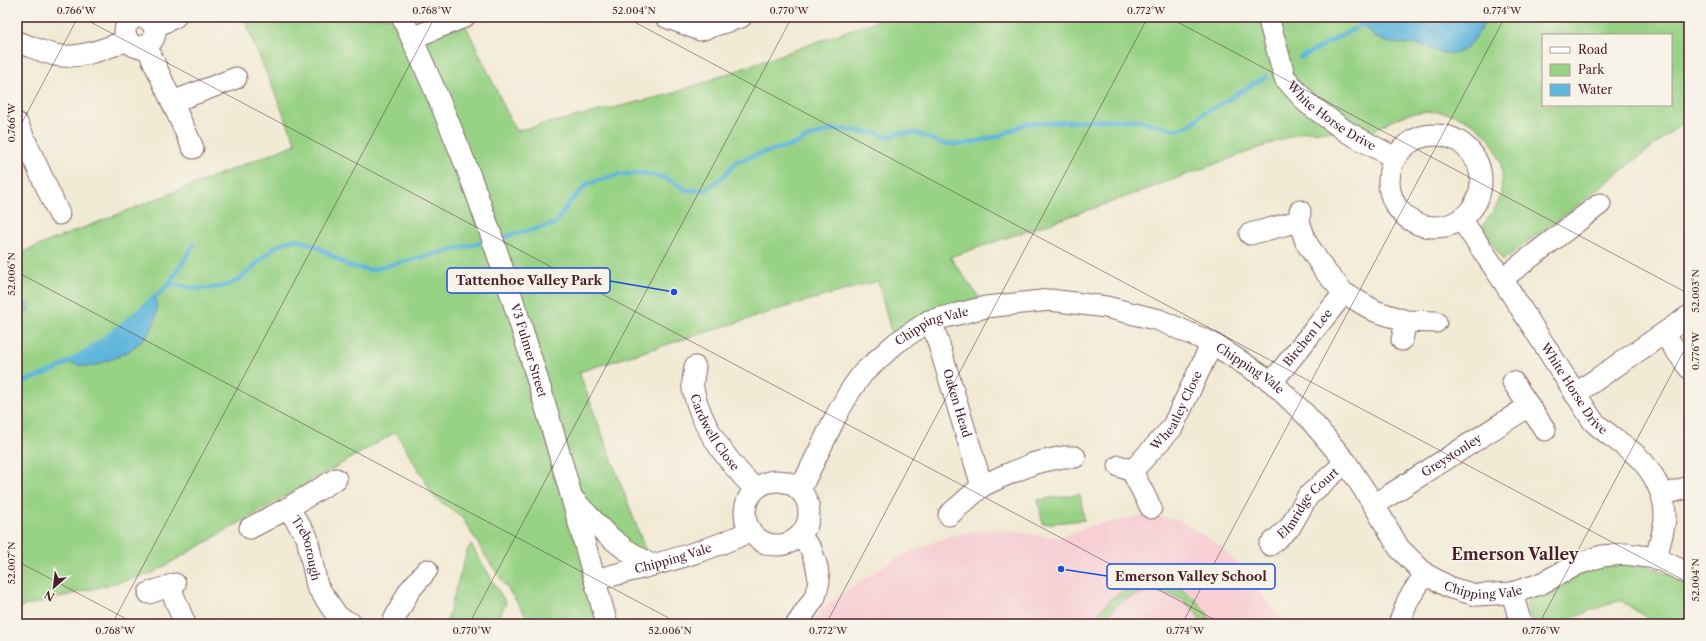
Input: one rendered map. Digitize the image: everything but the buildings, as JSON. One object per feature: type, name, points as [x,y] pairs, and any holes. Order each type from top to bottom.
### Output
[{"type":"street","points":[[19,46],[57,56],[82,55],[100,51],[143,37],[175,17]]},
{"type":"street","points":[[412,38],[464,17]]},
{"type":"street","points":[[666,17],[700,30],[741,17]]},
{"type":"street","name":"White Horse Drive","points":[[1268,17],[1285,78],[1307,102],[1347,132],[1396,158]]},
{"type":"street","points":[[134,18],[144,18],[149,20],[143,37],[193,148]]},
{"type":"street","name":"V3 Fulmer Street","points":[[402,18],[454,136],[477,196],[508,290],[572,499],[607,624]]},
{"type":"street","points":[[172,102],[212,79],[236,78]]},
{"type":"street","points":[[17,123],[25,164],[59,214]]},
{"type":"street","points":[[1432,135],[1447,136],[1461,143],[1472,153],[1479,166],[1482,181],[1479,196],[1472,209],[1461,219],[1447,226],[1432,227],[1417,223],[1404,215],[1395,203],[1390,188],[1390,173],[1396,158],[1405,147],[1418,139],[1432,135]]},
{"type":"street","points":[[1502,279],[1580,230],[1600,204]]},
{"type":"street","points":[[1250,234],[1300,216],[1306,242],[1324,270],[1344,293],[1375,311],[1404,331],[1436,322]]},
{"type":"street","name":"White Horse Drive","points":[[1461,219],[1502,279],[1593,421],[1601,429],[1637,456],[1652,474],[1662,495],[1665,519],[1656,558]]},
{"type":"street","name":"Birchen Lee","points":[[1272,382],[1344,293]]},
{"type":"street","name":"Chipping Vale","points":[[800,490],[836,416],[863,372],[896,344],[929,321],[986,307],[1050,300],[1106,307],[1159,320],[1212,343],[1272,382],[1307,416],[1346,462],[1374,505],[1399,548],[1425,574],[1451,588],[1476,595],[1512,593],[1540,584],[1578,564],[1602,556],[1625,554],[1656,558],[1689,575]]},
{"type":"street","points":[[1575,394],[1689,316]]},
{"type":"street","name":"Oaken Head","points":[[929,321],[936,335],[982,486]]},
{"type":"street","points":[[1664,334],[1689,368]]},
{"type":"street","name":"Wheatley Close","points":[[1151,508],[1126,469],[1172,428],[1212,343]]},
{"type":"street","name":"Cardwell Close","points":[[695,367],[693,388],[703,419],[720,448],[743,477],[755,489]]},
{"type":"street","points":[[1513,382],[1545,430]]},
{"type":"street","name":"Greystonley","points":[[1374,505],[1529,406]]},
{"type":"street","points":[[949,516],[982,486],[1035,463],[1068,461]]},
{"type":"street","name":"Elmridge Court","points":[[1270,545],[1290,527],[1308,496],[1346,462]]},
{"type":"street","name":"Treborough","points":[[250,528],[288,508],[336,479]]},
{"type":"street","points":[[773,480],[783,480],[800,490],[806,498],[809,508],[807,523],[800,536],[792,542],[783,545],[774,545],[760,541],[750,531],[744,514],[745,505],[749,496],[755,489],[763,483],[773,480]]},
{"type":"street","points":[[1662,495],[1689,488]]},
{"type":"street","points":[[572,499],[606,534],[625,549],[651,565]]},
{"type":"street","name":"Treborough","points":[[288,508],[307,537],[317,586],[338,617],[352,624]]},
{"type":"street","name":"Chipping Vale","points":[[595,580],[693,553],[736,538],[750,531]]},
{"type":"street","points":[[797,624],[815,597],[819,581],[817,567],[811,549],[800,536]]},
{"type":"street","points":[[392,624],[416,596],[427,570]]},
{"type":"street","points":[[1399,624],[1408,600],[1425,574]]},
{"type":"street","points":[[150,593],[172,586],[185,624]]},
{"type":"street","points":[[1512,593],[1521,624]]},
{"type":"shaded area","points":[[1152,514],[1181,521],[1219,545],[1253,581],[1283,624],[810,624],[820,610],[857,583],[899,557],[949,536],[994,529],[1058,538],[1094,525]]},
{"type":"green space","points":[[243,17],[401,17],[412,38],[464,22],[516,131],[671,94],[887,17],[1689,17],[1689,118],[1573,209],[1503,260],[1482,227],[1496,207],[1501,192],[1502,170],[1496,151],[1486,135],[1472,123],[1454,115],[1435,112],[1414,113],[1381,126],[1366,142],[1347,132],[1305,131],[1109,203],[950,257],[986,307],[896,343],[890,328],[878,281],[796,304],[579,372],[651,565],[573,500],[607,624],[532,624],[488,560],[461,516],[435,498],[396,432],[151,574],[17,608],[17,254],[296,144]]},
{"type":"green space","points":[[1080,494],[1084,520],[1043,524],[1038,500]]},
{"type":"green space","points":[[471,545],[506,603],[496,624],[446,624],[467,551]]},
{"type":"green space","points":[[1631,560],[1689,581],[1689,624],[1656,624],[1620,600],[1589,611],[1561,624],[1533,624],[1526,605],[1529,597],[1569,574]]},
{"type":"green space","points":[[1146,584],[1165,584],[1187,593],[1204,610],[1212,624],[1202,624],[1196,613],[1177,597],[1153,593],[1141,594],[1129,598],[1116,606],[1104,624],[1093,624],[1103,608],[1114,597],[1128,589]]},
{"type":"water","points":[[1357,17],[1487,17],[1467,48],[1456,53],[1448,54],[1419,45],[1396,44],[1381,40],[1367,30]]},
{"type":"water","points":[[155,297],[157,309],[155,319],[151,329],[136,346],[95,366],[82,366],[67,362],[90,348],[135,316]]},
{"type":"water","points":[[17,298],[30,306],[22,321],[17,324]]},
{"type":"waterway","points":[[1300,58],[1361,25]]},
{"type":"waterway","points":[[499,238],[555,224],[568,204],[588,183],[618,175],[644,173],[665,178],[687,190],[706,190],[724,176],[736,162],[762,153],[794,145],[809,137],[835,129],[878,133],[888,137],[900,133],[916,133],[943,144],[965,144],[999,136],[1025,124],[1135,120],[1177,130],[1190,125],[1204,113],[1266,76]]},
{"type":"waterway","points":[[17,384],[43,375],[87,350],[143,308],[169,284],[200,289],[222,287],[239,280],[276,246],[295,239],[316,246],[349,266],[370,270],[488,241]]},
{"type":"waterway","points":[[169,284],[194,245]]},
{"type":"place","name":"Tattenhoe Valley Park","points":[[674,292]]},
{"type":"place","name":"Emerson Valley School","points":[[1061,569]]},
{"type":"district","name":"Emerson Valley","points":[[1515,554]]}]
